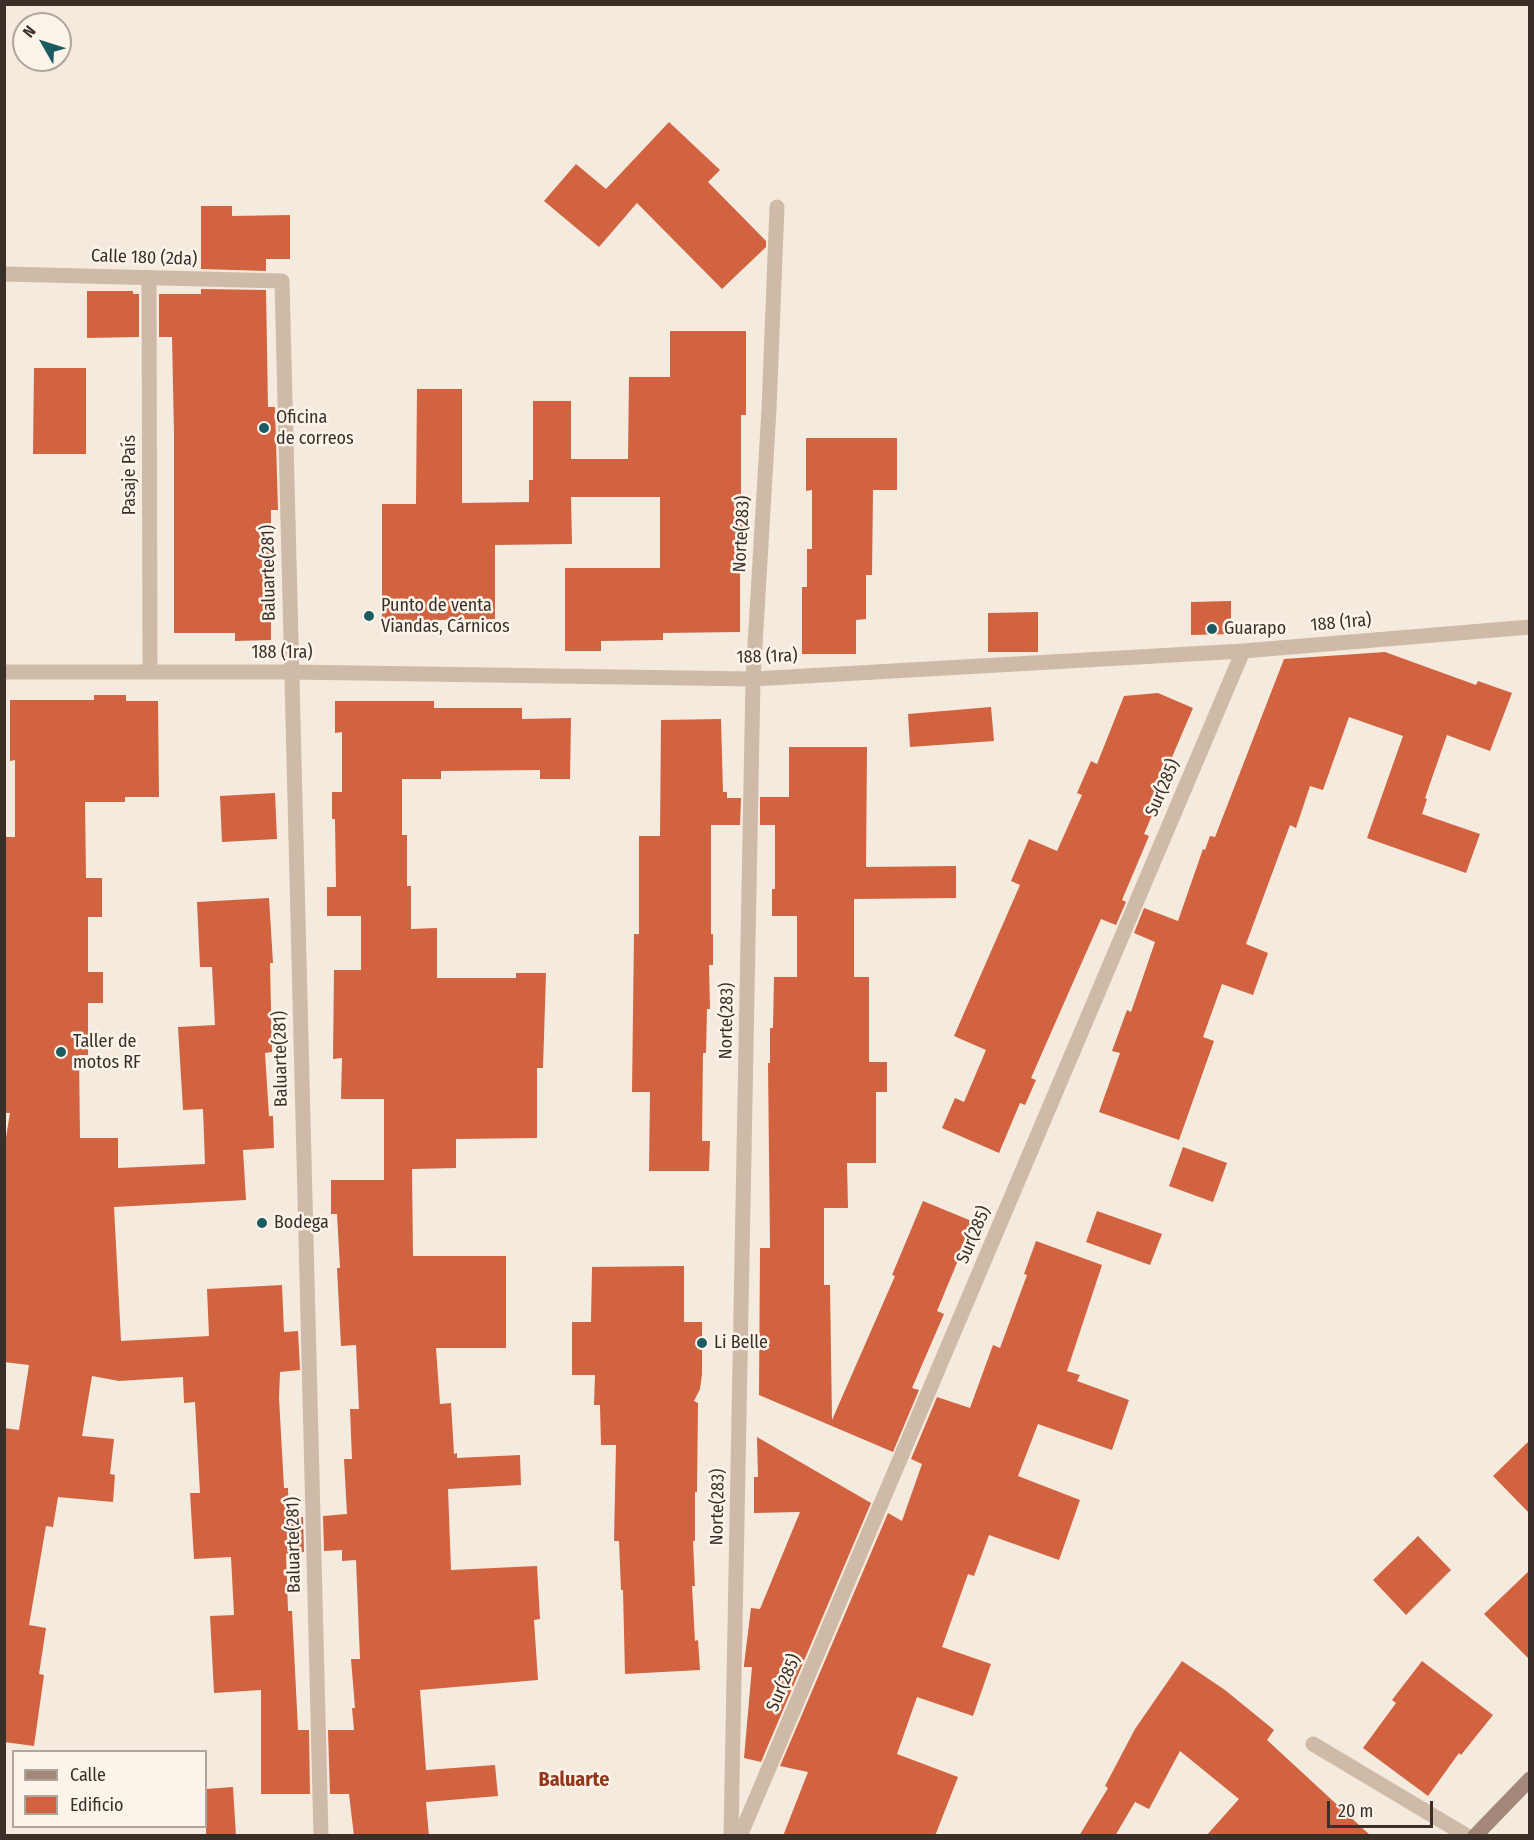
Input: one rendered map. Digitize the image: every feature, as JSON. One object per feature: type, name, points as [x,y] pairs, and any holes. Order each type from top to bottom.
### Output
[{"type":"street","name":"Norte(283)","points":[[731,1836],[753,679],[769,409],[777,207]]},
{"type":"street","name":"Calle 180 (2da)","points":[[4,274],[282,281]]},
{"type":"street","name":"Pasaje País","points":[[149,278],[150,672]]},
{"type":"street","name":"Baluarte(281)","points":[[282,281],[321,1836]]},
{"type":"street","name":"188 (1ra)","points":[[4,672],[291,672],[753,679],[1243,651],[1530,627]]},
{"type":"street","name":"Sur(285)","points":[[740,1836],[1243,651]]},
{"type":"street","points":[[1314,1744],[1467,1836]]},
{"type":"street","points":[[1475,1836],[1530,1779]]},
{"type":"building","points":[[669,122],[720,170],[708,182],[766,241],[766,247],[722,289],[637,203],[599,247],[544,201],[576,164],[606,189]]},
{"type":"building","points":[[201,206],[232,206],[232,216],[290,215],[290,259],[266,259],[266,271],[201,269]]},
{"type":"building","points":[[201,289],[266,290],[268,407],[275,407],[278,510],[271,510],[271,640],[235,641],[235,633],[174,633],[172,337],[159,337],[159,294],[201,294]]},
{"type":"building","points":[[87,291],[133,291],[133,294],[139,294],[139,337],[87,338]]},
{"type":"building","points":[[670,331],[746,331],[746,415],[741,415],[743,552],[740,552],[740,632],[663,633],[663,640],[601,641],[601,651],[565,651],[565,568],[660,568],[660,497],[571,497],[572,544],[495,545],[495,619],[434,620],[434,629],[382,629],[382,504],[416,504],[417,389],[462,389],[462,503],[529,502],[529,480],[533,480],[533,401],[571,401],[571,459],[628,459],[629,377],[670,377]]},
{"type":"building","points":[[34,368],[86,368],[86,454],[33,454]]},
{"type":"building","points":[[806,438],[897,438],[897,490],[873,490],[872,575],[866,575],[866,619],[856,620],[856,654],[802,654],[802,587],[807,587],[807,549],[812,549],[812,490],[806,491]]},
{"type":"building","points":[[1231,601],[1231,634],[1191,635],[1191,602]]},
{"type":"building","points":[[1038,612],[1038,652],[988,652],[988,613]]},
{"type":"building","points":[[1385,652],[1476,685],[1478,681],[1512,693],[1490,751],[1447,735],[1425,798],[1427,799],[1422,814],[1480,834],[1466,873],[1367,838],[1403,736],[1349,717],[1323,790],[1310,786],[1296,828],[1290,825],[1246,944],[1268,953],[1253,995],[1222,984],[1203,1037],[1214,1041],[1179,1140],[1099,1112],[1120,1053],[1112,1051],[1127,1010],[1131,1012],[1155,942],[1134,933],[1144,908],[1178,921],[1203,849],[1205,850],[1210,836],[1215,837],[1284,659]]},
{"type":"building","points":[[1158,693],[1193,708],[1158,790],[1162,792],[1144,834],[1149,836],[1122,900],[1126,902],[1116,925],[1101,919],[1031,1078],[1036,1080],[1025,1105],[1020,1103],[999,1153],[942,1128],[955,1098],[964,1102],[986,1050],[954,1036],[1020,885],[1011,881],[1029,839],[1057,851],[1082,795],[1077,793],[1091,761],[1097,764],[1124,696]]},
{"type":"building","points":[[94,695],[126,695],[126,701],[158,701],[159,797],[125,797],[125,802],[85,802],[86,878],[102,878],[102,917],[88,917],[88,972],[103,972],[103,1003],[88,1003],[88,1055],[79,1055],[80,1138],[118,1138],[118,1168],[205,1164],[203,1109],[183,1110],[178,1027],[215,1025],[212,967],[200,967],[197,902],[269,898],[273,963],[270,963],[272,1052],[265,1053],[269,1116],[273,1116],[274,1148],[243,1150],[246,1200],[114,1207],[121,1341],[209,1336],[207,1289],[282,1285],[284,1332],[298,1331],[300,1370],[280,1372],[279,1398],[284,1488],[288,1488],[289,1518],[303,1517],[304,1552],[286,1554],[288,1611],[292,1611],[298,1730],[309,1730],[310,1794],[261,1794],[261,1690],[214,1693],[210,1616],[234,1615],[231,1557],[194,1559],[190,1493],[200,1493],[195,1402],[184,1403],[183,1377],[119,1381],[92,1376],[82,1436],[114,1439],[110,1474],[115,1475],[113,1502],[58,1497],[53,1527],[46,1526],[29,1625],[46,1628],[39,1674],[44,1675],[34,1746],[4,1742],[4,1428],[19,1430],[29,1365],[4,1362],[4,1149],[10,1113],[4,1113],[6,837],[15,837],[15,760],[10,761],[10,700],[94,700]]},
{"type":"building","points":[[335,701],[434,701],[434,708],[522,708],[522,719],[571,718],[570,779],[540,779],[540,770],[441,771],[441,779],[402,779],[402,835],[407,835],[407,886],[411,886],[411,929],[437,928],[437,978],[516,978],[516,973],[546,973],[543,1068],[537,1068],[537,1138],[456,1139],[456,1168],[412,1169],[413,1256],[506,1256],[506,1348],[436,1348],[440,1404],[451,1403],[454,1454],[457,1453],[457,1458],[520,1455],[521,1485],[448,1489],[451,1570],[537,1566],[540,1619],[534,1620],[538,1680],[420,1690],[426,1770],[495,1765],[498,1796],[426,1802],[429,1836],[354,1836],[349,1794],[330,1794],[328,1730],[354,1730],[352,1708],[355,1708],[351,1659],[360,1659],[356,1560],[342,1561],[342,1550],[324,1551],[323,1516],[347,1514],[344,1459],[352,1459],[350,1409],[359,1409],[356,1345],[341,1346],[337,1214],[331,1214],[331,1180],[384,1180],[384,1099],[341,1099],[342,1058],[333,1059],[334,970],[361,970],[361,916],[327,916],[327,887],[336,887],[335,819],[332,819],[332,792],[342,792],[342,732],[335,733]]},
{"type":"building","points":[[991,707],[994,741],[910,747],[908,714]]},
{"type":"building","points":[[721,719],[723,792],[727,792],[727,798],[741,798],[740,825],[711,825],[713,965],[709,965],[710,1009],[707,1009],[706,1053],[703,1053],[702,1141],[710,1141],[709,1171],[649,1171],[650,1092],[632,1092],[634,934],[639,934],[639,836],[660,836],[661,720]]},
{"type":"building","points":[[789,747],[867,747],[866,867],[956,866],[956,898],[854,899],[854,977],[869,977],[869,1062],[887,1062],[887,1092],[876,1092],[876,1163],[847,1163],[848,1208],[824,1208],[824,1285],[830,1285],[832,1420],[895,1276],[892,1275],[923,1201],[974,1222],[937,1311],[944,1314],[912,1388],[919,1390],[893,1452],[759,1395],[760,1248],[770,1248],[768,1063],[770,1063],[770,1028],[773,1028],[774,977],[797,977],[797,916],[772,916],[772,889],[775,889],[775,825],[760,825],[760,797],[789,797]]},
{"type":"building","points":[[275,793],[277,839],[222,842],[220,796]]},
{"type":"building","points":[[1183,1147],[1227,1163],[1213,1202],[1169,1186]]},
{"type":"building","points":[[1097,1211],[1162,1234],[1150,1265],[1086,1242]]},
{"type":"building","points":[[1036,1241],[1102,1265],[1067,1371],[1080,1375],[1077,1381],[1129,1400],[1112,1450],[1038,1424],[1018,1476],[1080,1500],[1059,1560],[989,1535],[974,1576],[968,1574],[942,1647],[991,1664],[973,1716],[917,1697],[897,1754],[958,1777],[935,1836],[783,1836],[808,1772],[780,1766],[888,1513],[902,1521],[922,1464],[911,1459],[937,1397],[970,1408],[993,1345],[1000,1348],[1027,1275],[1024,1274]]},
{"type":"building","points":[[684,1266],[684,1322],[702,1322],[702,1374],[700,1389],[694,1401],[698,1403],[697,1492],[695,1492],[695,1541],[693,1541],[695,1586],[692,1586],[695,1641],[698,1640],[700,1670],[625,1674],[619,1541],[614,1541],[616,1445],[601,1445],[600,1405],[594,1405],[595,1375],[572,1375],[572,1322],[591,1322],[592,1267]]},
{"type":"building","points":[[757,1437],[871,1503],[761,1762],[744,1758],[752,1667],[744,1667],[744,1665],[751,1608],[760,1609],[800,1512],[754,1513],[754,1477],[758,1477]]},
{"type":"building","points":[[1530,1440],[1530,1514],[1493,1476]]},
{"type":"building","points":[[1418,1536],[1451,1570],[1406,1615],[1373,1580]]},
{"type":"building","points":[[1530,1570],[1530,1660],[1484,1614]]},
{"type":"building","points":[[1182,1661],[1225,1690],[1274,1730],[1267,1740],[1371,1836],[1206,1836],[1239,1799],[1180,1751],[1149,1809],[1135,1802],[1115,1836],[1079,1836],[1108,1788],[1105,1786],[1135,1729]]},
{"type":"building","points":[[1422,1661],[1493,1715],[1461,1755],[1459,1753],[1428,1796],[1363,1748],[1396,1703],[1392,1700]]},
{"type":"building","points":[[233,1787],[236,1836],[206,1836],[207,1789]]},
{"type":"place","name":"Oficina de correos","points":[[264,428]]},
{"type":"place","name":"Punto de venta Viandas, Cárnicos","points":[[369,616]]},
{"type":"place","name":"Guarapo","points":[[1212,629]]},
{"type":"place","name":"Taller de motos RF","points":[[61,1052]]},
{"type":"place","name":"Bodega","points":[[262,1223]]},
{"type":"place","name":"Li Belle","points":[[702,1343]]},
{"type":"district","name":"Baluarte","points":[[574,1780]]}]
